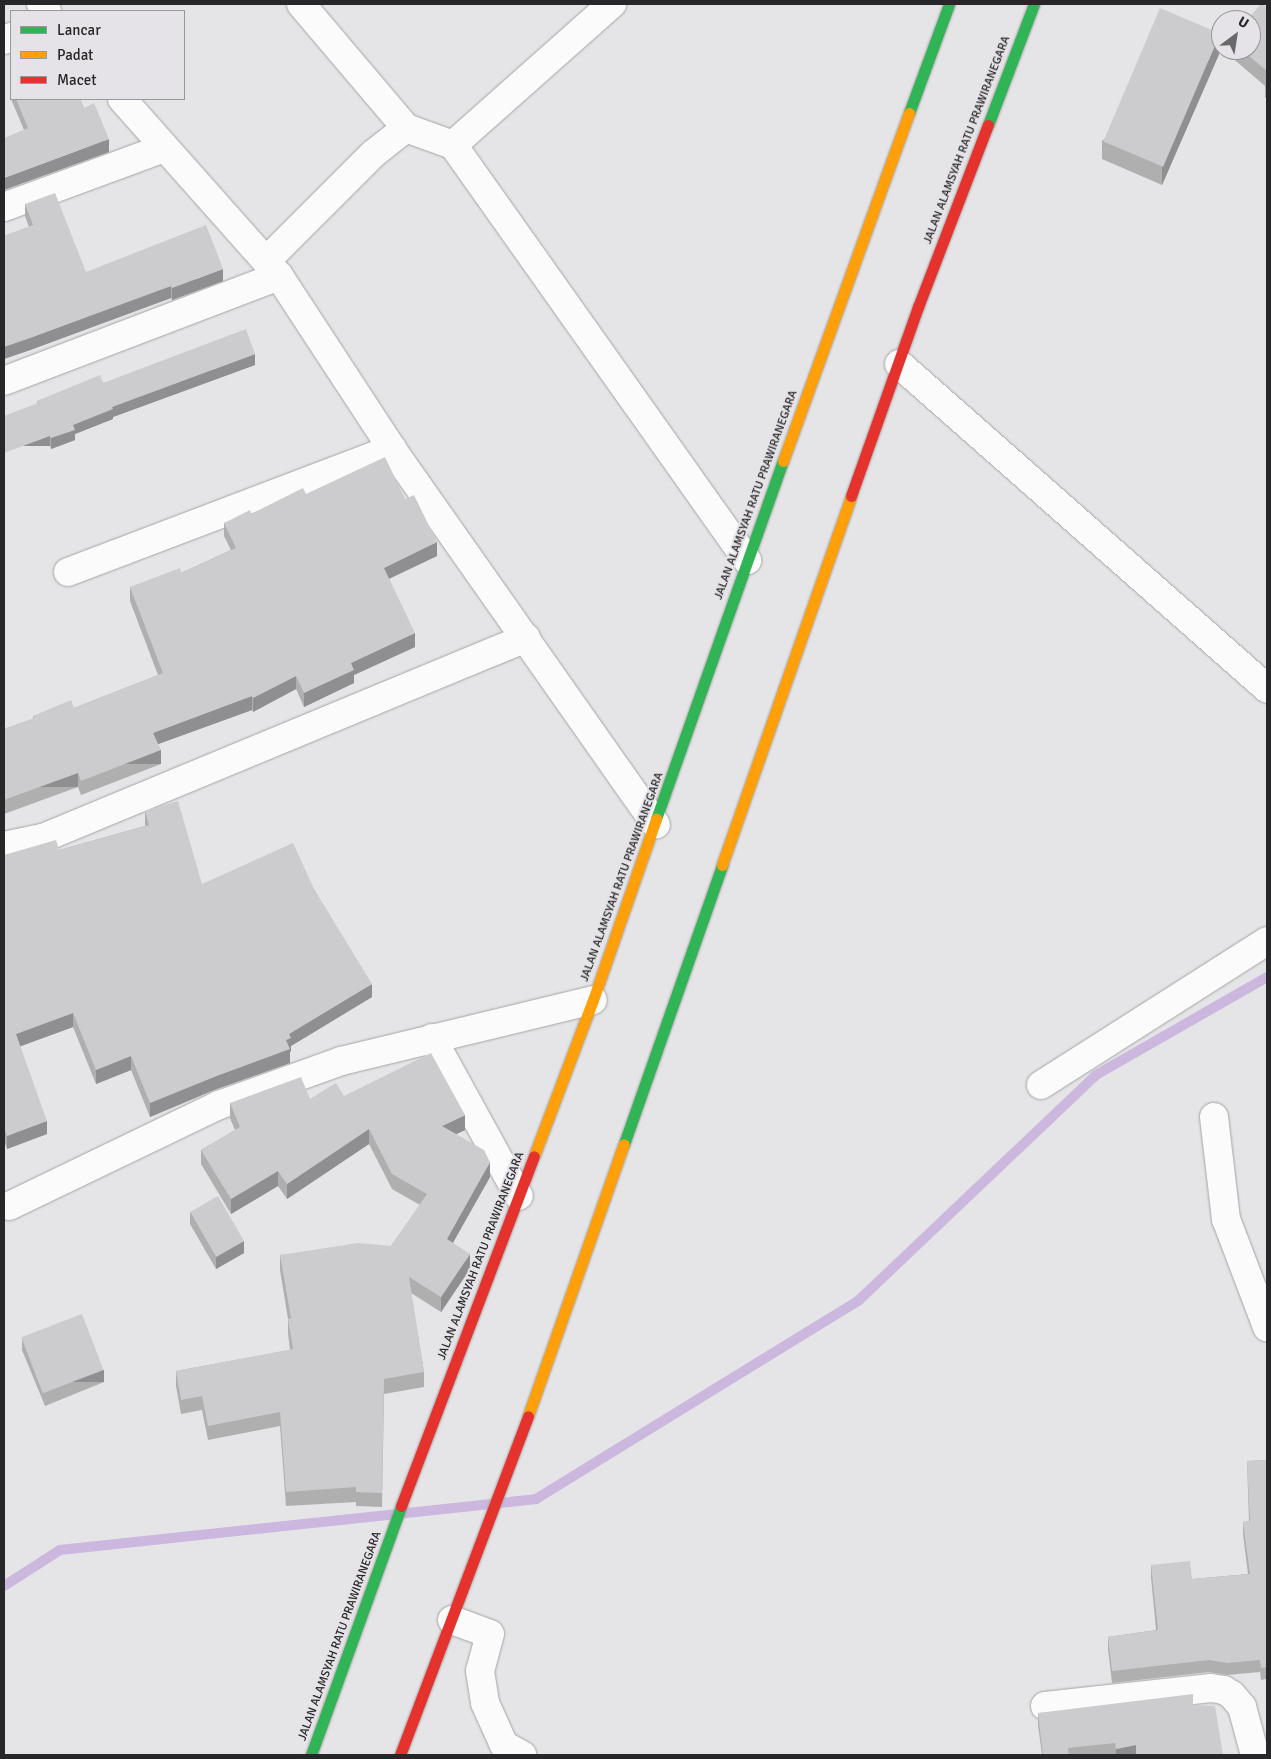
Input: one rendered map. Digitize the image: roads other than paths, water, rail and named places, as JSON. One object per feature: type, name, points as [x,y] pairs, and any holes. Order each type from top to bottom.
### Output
[{"type":"highway","name":"JALAN ALAMSYAH RATU PRAWIRANEGARA","points":[[311,1755],[592,1000],[656,824],[747,560],[949,4]]},
{"type":"highway","name":"JALAN ALAMSYAH RATU PRAWIRANEGARA","points":[[400,1755],[505,1479],[918,307],[1034,4]]},
{"type":"street","points":[[301,4],[406,128],[453,145],[747,560]]},
{"type":"street","points":[[453,145],[612,4]]},
{"type":"street","points":[[123,100],[273,269],[392,449],[656,824]]},
{"type":"street","points":[[4,381],[273,269],[373,154],[406,128]]},
{"type":"street","points":[[4,207],[164,148]]},
{"type":"street","points":[[899,364],[1267,689]]},
{"type":"street","points":[[68,572],[392,449]]},
{"type":"street","points":[[4,846],[43,838],[526,638]]},
{"type":"street","points":[[1041,1085],[1267,941]]},
{"type":"street","points":[[9,1206],[219,1105],[341,1061],[592,1000]]},
{"type":"street","points":[[432,1038],[519,1196]]},
{"type":"street","points":[[1214,1117],[1226,1219],[1267,1327]]},
{"type":"street","points":[[452,1620],[490,1634],[480,1671],[485,1703],[504,1745],[522,1755]]},
{"type":"street","points":[[1045,1706],[1212,1688],[1224,1690],[1232,1695],[1242,1706],[1255,1755]]},
{"type":"waterway","points":[[4,1586],[60,1550],[536,1499],[858,1301],[1096,1075],[1267,977]]}]
